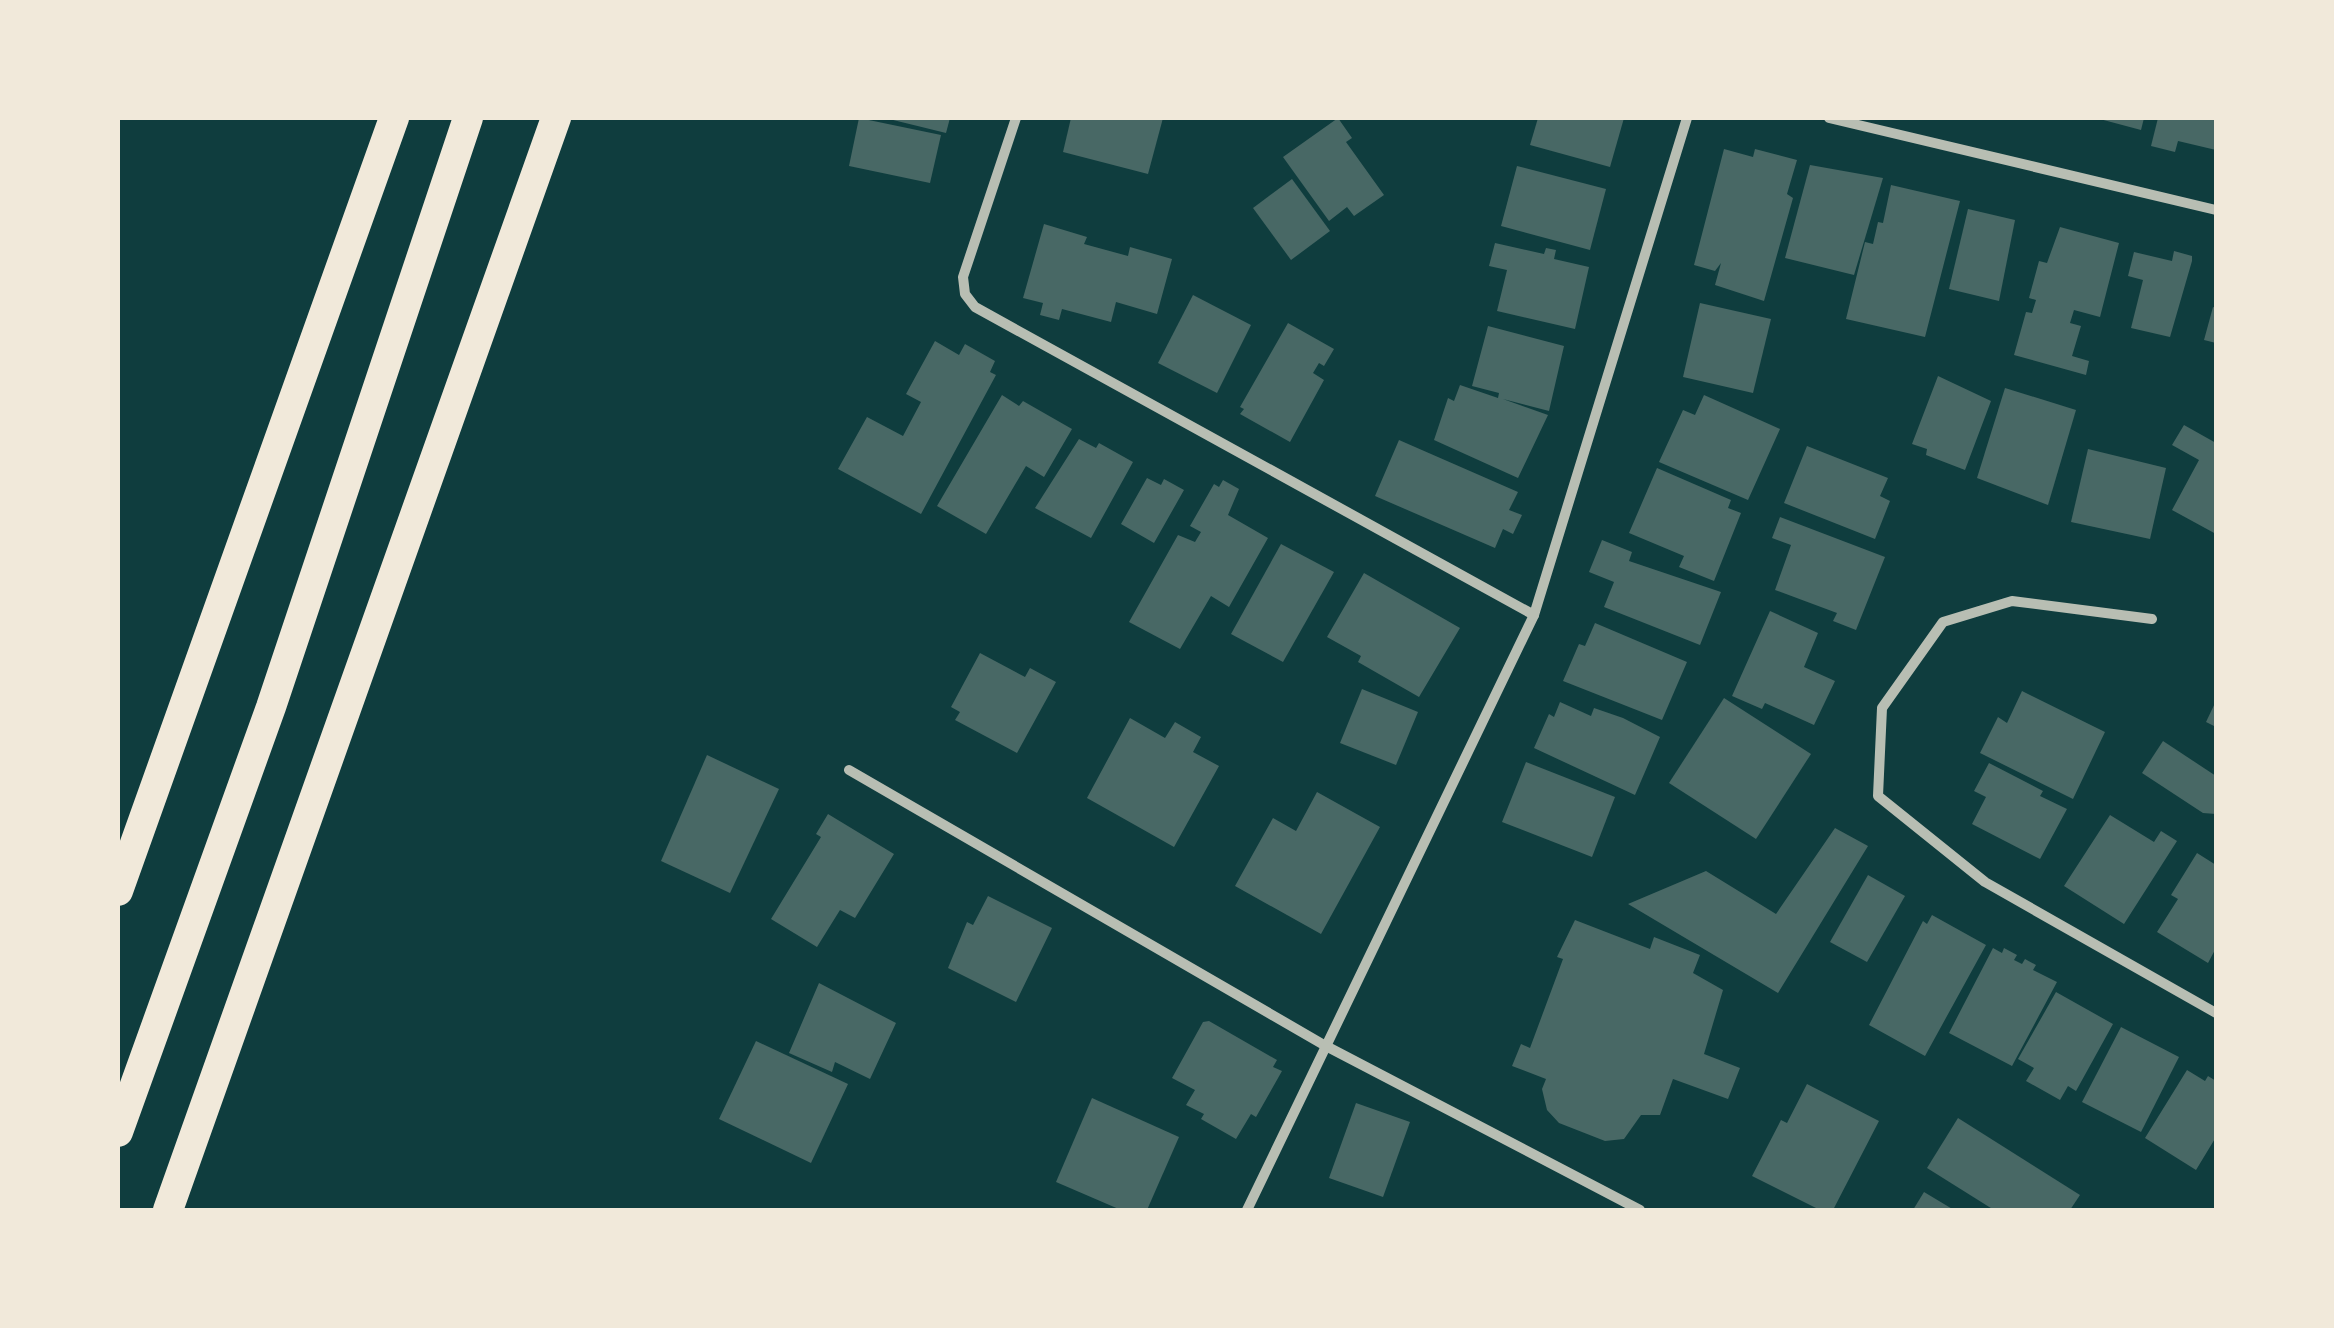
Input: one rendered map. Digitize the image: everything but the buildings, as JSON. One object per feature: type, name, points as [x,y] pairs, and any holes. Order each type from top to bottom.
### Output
[{"type":"highway","points":[[118,891],[394,118]]},
{"type":"highway","points":[[118,1132],[264,725],[468,118]]},
{"type":"highway","points":[[168,1210],[556,118]]},
{"type":"street","points":[[1016,118],[963,278],[965,294],[976,307],[1534,615]]},
{"type":"street","points":[[1247,1210],[1534,615],[1687,118]]},
{"type":"street","points":[[1829,118],[2216,210]]},
{"type":"street","points":[[2152,619],[2012,601],[1943,622],[1882,708],[1878,796],[1984,882],[2216,1013]]},
{"type":"street","points":[[849,770],[1324,1045],[1640,1210]]}]
